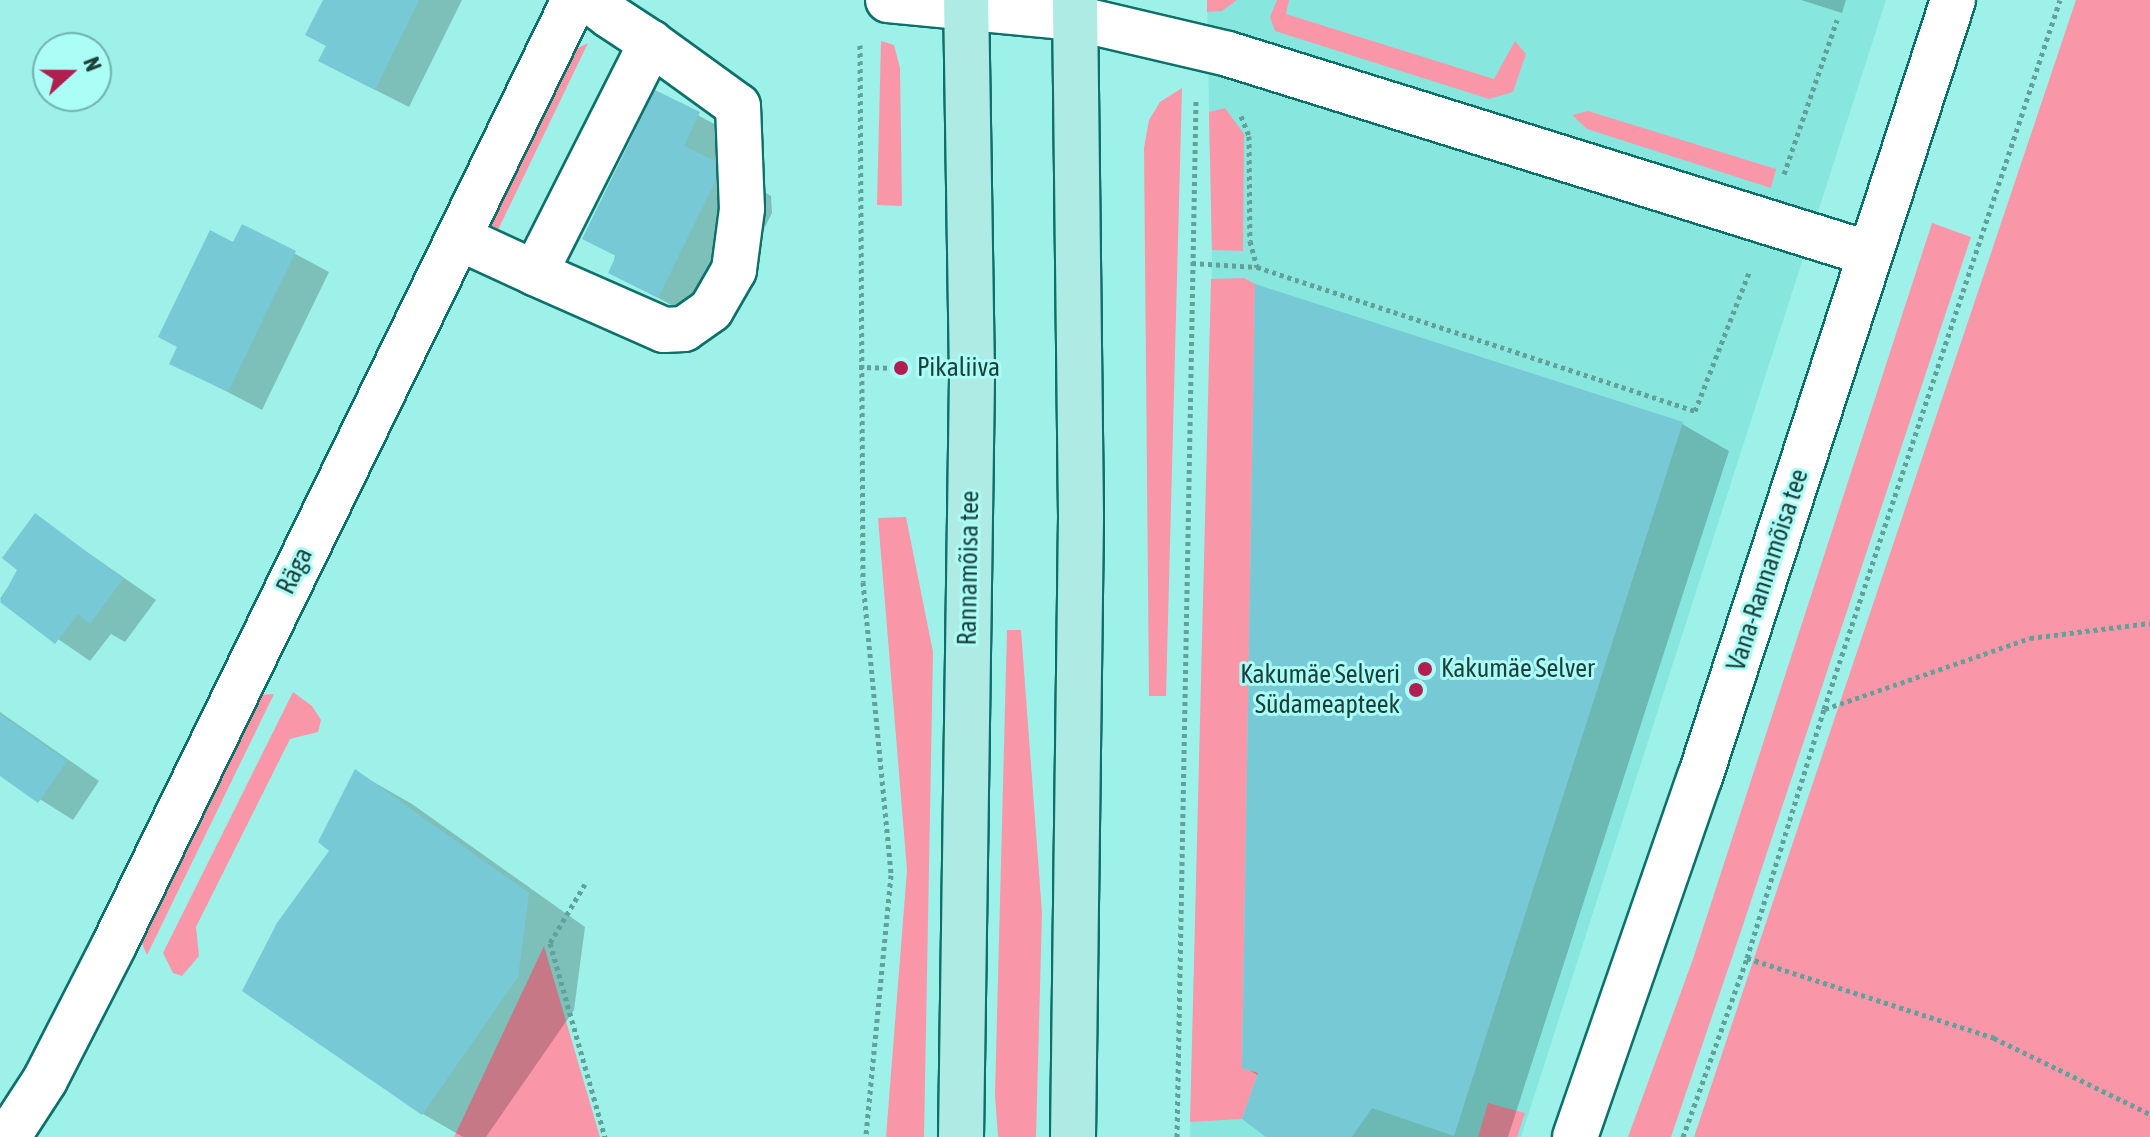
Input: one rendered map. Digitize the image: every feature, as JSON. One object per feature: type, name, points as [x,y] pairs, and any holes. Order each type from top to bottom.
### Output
[{"type":"main road","name":"Rannamõisa tee","points":[[961,1137],[972,377],[966,5]]},
{"type":"main road","points":[[1073,1137],[1081,516],[1075,9]]},
{"type":"street","name":"Räga","points":[[8,1137],[45,1080],[114,945],[574,0]]},
{"type":"street","points":[[459,238],[664,330],[684,329],[711,310],[724,292],[734,270],[742,209],[738,106],[589,0]]},
{"type":"street","name":"Vana-Rannamõisa tee","points":[[1575,1137],[1705,763],[1953,0]]},
{"type":"street","points":[[874,15],[966,5],[1075,9],[1194,50],[1228,54],[1870,254]]},
{"type":"street","points":[[535,273],[651,43]]},
{"type":"path","points":[[1683,1137],[1747,958],[1824,709],[2060,0]]},
{"type":"path","points":[[866,1137],[891,875],[863,582],[859,367],[874,15]]},
{"type":"path","points":[[1192,263],[1257,267],[1695,411],[1837,20]]},
{"type":"path","points":[[1177,1137],[1196,103],[1194,50]]},
{"type":"path","points":[[1196,103],[1212,101]]},
{"type":"path","points":[[1234,107],[1249,136],[1250,241],[1257,267]]},
{"type":"path","points":[[859,367],[901,368]]},
{"type":"path","points":[[1824,709],[2030,638],[2150,623]]},
{"type":"path","points":[[585,884],[550,943],[605,1137]]},
{"type":"path","points":[[1747,958],[1994,1038],[2150,1114]]},
{"type":"shaded area","points":[[1207,0],[1886,0],[1521,1137],[1190,1137],[1212,265]]},
{"type":"shaded area","points":[[1207,0],[1237,0],[1222,11],[1207,12]]},
{"type":"shaded area","points":[[1277,0],[1289,0],[1286,14],[1494,79],[1515,41],[1526,54],[1513,92],[1489,99],[1275,31],[1270,17]]},
{"type":"shaded area","points":[[2076,0],[2150,0],[2150,1137],[1694,1137]]},
{"type":"shaded area","points":[[881,41],[894,45],[900,68],[902,206],[877,205]]},
{"type":"shaded area","points":[[588,43],[497,232],[490,222],[568,53]]},
{"type":"shaded area","points":[[1182,88],[1166,696],[1149,696],[1144,148],[1149,120],[1160,102]]},
{"type":"shaded area","points":[[1225,108],[1244,134],[1243,251],[1212,250],[1209,112]]},
{"type":"shaded area","points":[[1588,111],[1776,169],[1771,188],[1587,129],[1572,115]]},
{"type":"shaded area","points":[[1932,223],[1971,237],[1741,931],[1671,1137],[1628,1137],[1693,959]]},
{"type":"shaded area","points":[[1244,278],[1255,284],[1242,1068],[1258,1073],[1242,1119],[1190,1122],[1211,279]]},
{"type":"shaded area","points":[[906,517],[933,652],[924,1137],[886,1137],[907,870],[878,518]]},
{"type":"shaded area","points":[[1007,630],[1021,630],[1042,913],[1036,1137],[998,1137],[995,1095]]},
{"type":"shaded area","points":[[293,692],[312,706],[321,720],[318,732],[290,739],[196,927],[199,956],[182,976],[173,973],[163,953]]},
{"type":"shaded area","points":[[274,694],[147,955],[139,937],[259,695]]},
{"type":"shaded area","points":[[544,946],[600,1137],[454,1137]]},
{"type":"shaded area","points":[[1488,1103],[1525,1113],[1517,1137],[1478,1137]]},
{"type":"building","points":[[323,0],[419,0],[375,90],[318,61],[326,46],[305,35]]},
{"type":"building","points":[[655,90],[700,112],[684,146],[715,161],[716,180],[658,298],[608,273],[616,256],[582,239]]},
{"type":"building","points":[[242,224],[296,251],[228,392],[169,364],[177,347],[158,337],[210,230],[233,242]]},
{"type":"building","points":[[1255,284],[1683,422],[1454,1136],[1372,1108],[1352,1137],[1266,1137],[1242,1119],[1258,1073],[1242,1068]]},
{"type":"building","points":[[35,513],[123,579],[90,624],[78,614],[55,644],[0,602],[17,570],[2,558]]},
{"type":"building","points":[[0,714],[67,761],[38,803],[0,776]]},
{"type":"building","points":[[355,769],[529,893],[518,977],[422,1115],[242,991],[277,923],[329,851],[318,842]]},
{"type":"place","name":"Pikaliiva","points":[[901,368]]},
{"type":"place","name":"Kakumäe Selver","points":[[1425,669]]},
{"type":"place","name":"Kakumäe Selveri Südameapteek","points":[[1416,690]]}]
